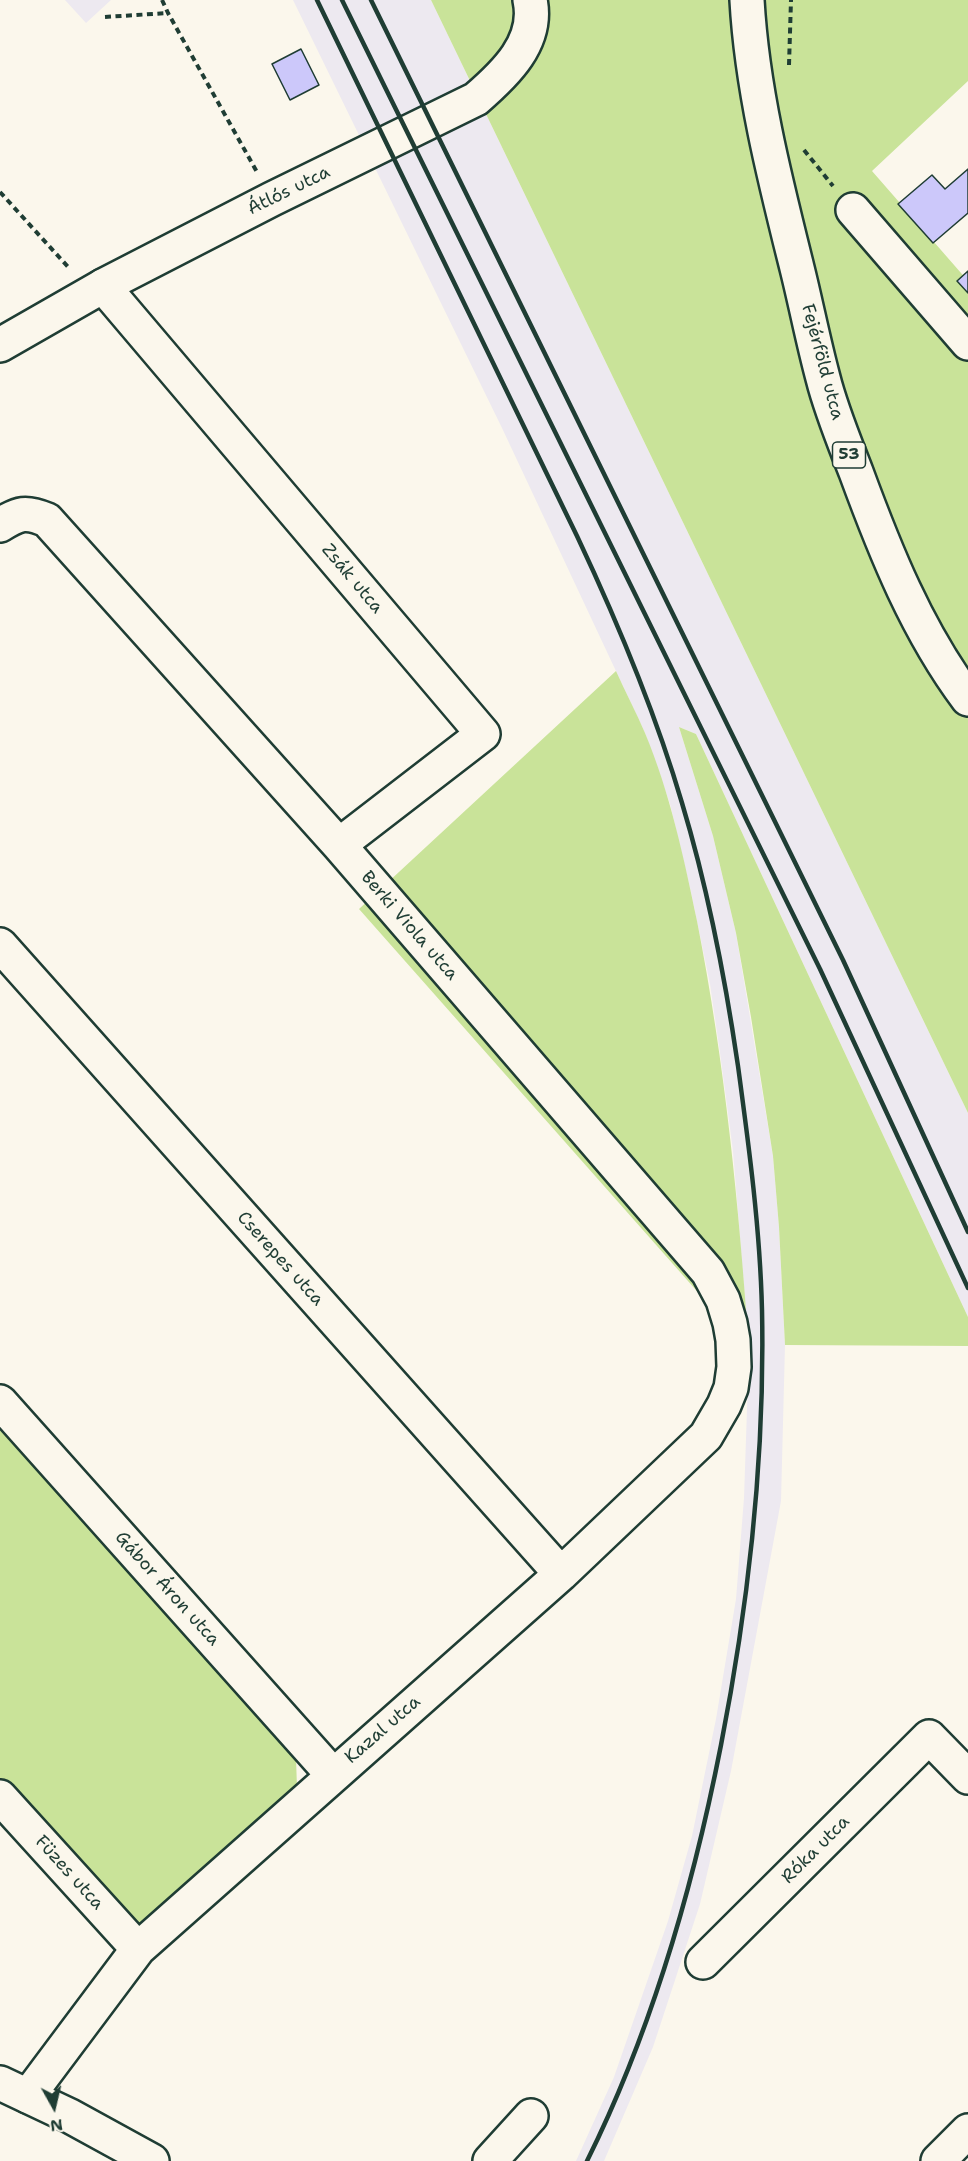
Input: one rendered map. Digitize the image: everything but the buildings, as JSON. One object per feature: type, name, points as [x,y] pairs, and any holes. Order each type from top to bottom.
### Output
[{"type":"street","name":"Átlós utca","points":[[0,345],[97,290],[272,199],[476,99],[500,79],[516,60],[527,36],[532,11],[530,0]]},
{"type":"street","name":"Fejérföld utca","points":[[747,0],[759,94],[778,193],[823,380],[880,537],[897,577],[951,676],[968,699]]},
{"type":"street","points":[[853,210],[968,343]]},
{"type":"street","name":"Zsák utca","points":[[97,290],[483,734],[339,845]]},
{"type":"street","name":"Berki Viola utca","points":[[0,525],[17,514],[34,515],[47,520],[339,845],[708,1272],[723,1300],[730,1323],[734,1367]]},
{"type":"street","name":"Cserepes utca","points":[[0,945],[561,1574]]},
{"type":"street","name":"Kazal utca","points":[[14,2090],[138,1949],[561,1574],[706,1436],[731,1388],[734,1367]]},
{"type":"street","name":"Gábor Áron utca","points":[[0,1402],[333,1775]]},
{"type":"street","name":"Róka utca","points":[[703,1962],[929,1737],[968,1777]]},
{"type":"street","name":"Füzes utca","points":[[0,1797],[138,1949]]},
{"type":"street","points":[[14,2090],[70,2116],[152,2161]]},
{"type":"street","points":[[490,2161],[531,2115]]},
{"type":"street","points":[[938,2161],[968,2131]]},
{"type":"path","points":[[162,0],[272,199]]},
{"type":"path","points":[[105,17],[168,13]]},
{"type":"path","points":[[800,146],[853,210]]},
{"type":"path","points":[[0,192],[97,290]]},
{"type":"shaded area","points":[[65,0],[111,0],[86,23]]},
{"type":"shaded area","points":[[293,0],[431,0],[968,1113],[968,1317],[696,734],[679,727],[713,836],[736,933],[773,1156],[785,1345],[781,1501],[731,1771],[700,1904],[653,2047],[604,2161],[576,2161],[614,2077],[668,1921],[692,1836],[716,1719],[736,1599],[744,1498],[749,1350],[733,1151],[720,1053],[710,984],[690,888],[670,804],[645,733],[502,428]]},
{"type":"green space","points":[[431,0],[968,0],[968,81],[872,171],[968,281],[968,1113]]},
{"type":"green space","points":[[616,671],[645,733],[662,779],[697,921],[716,1028],[730,1135],[749,1350],[359,909]]},
{"type":"green space","points":[[679,727],[696,734],[968,1317],[968,1346],[785,1345],[773,1156],[751,1017],[736,933],[713,836]]},
{"type":"green space","points":[[0,1426],[296,1758],[297,1788],[137,1930],[0,1781]]},
{"type":"railway","points":[[317,0],[577,536],[607,601],[648,701],[682,803],[708,901],[727,999],[746,1127],[759,1249],[762,1365],[758,1474],[740,1637],[710,1799],[668,1957],[631,2061],[587,2161]]},
{"type":"railway","points":[[342,0],[820,969],[968,1288]]},
{"type":"railway","points":[[371,0],[843,960],[968,1232]]}]
